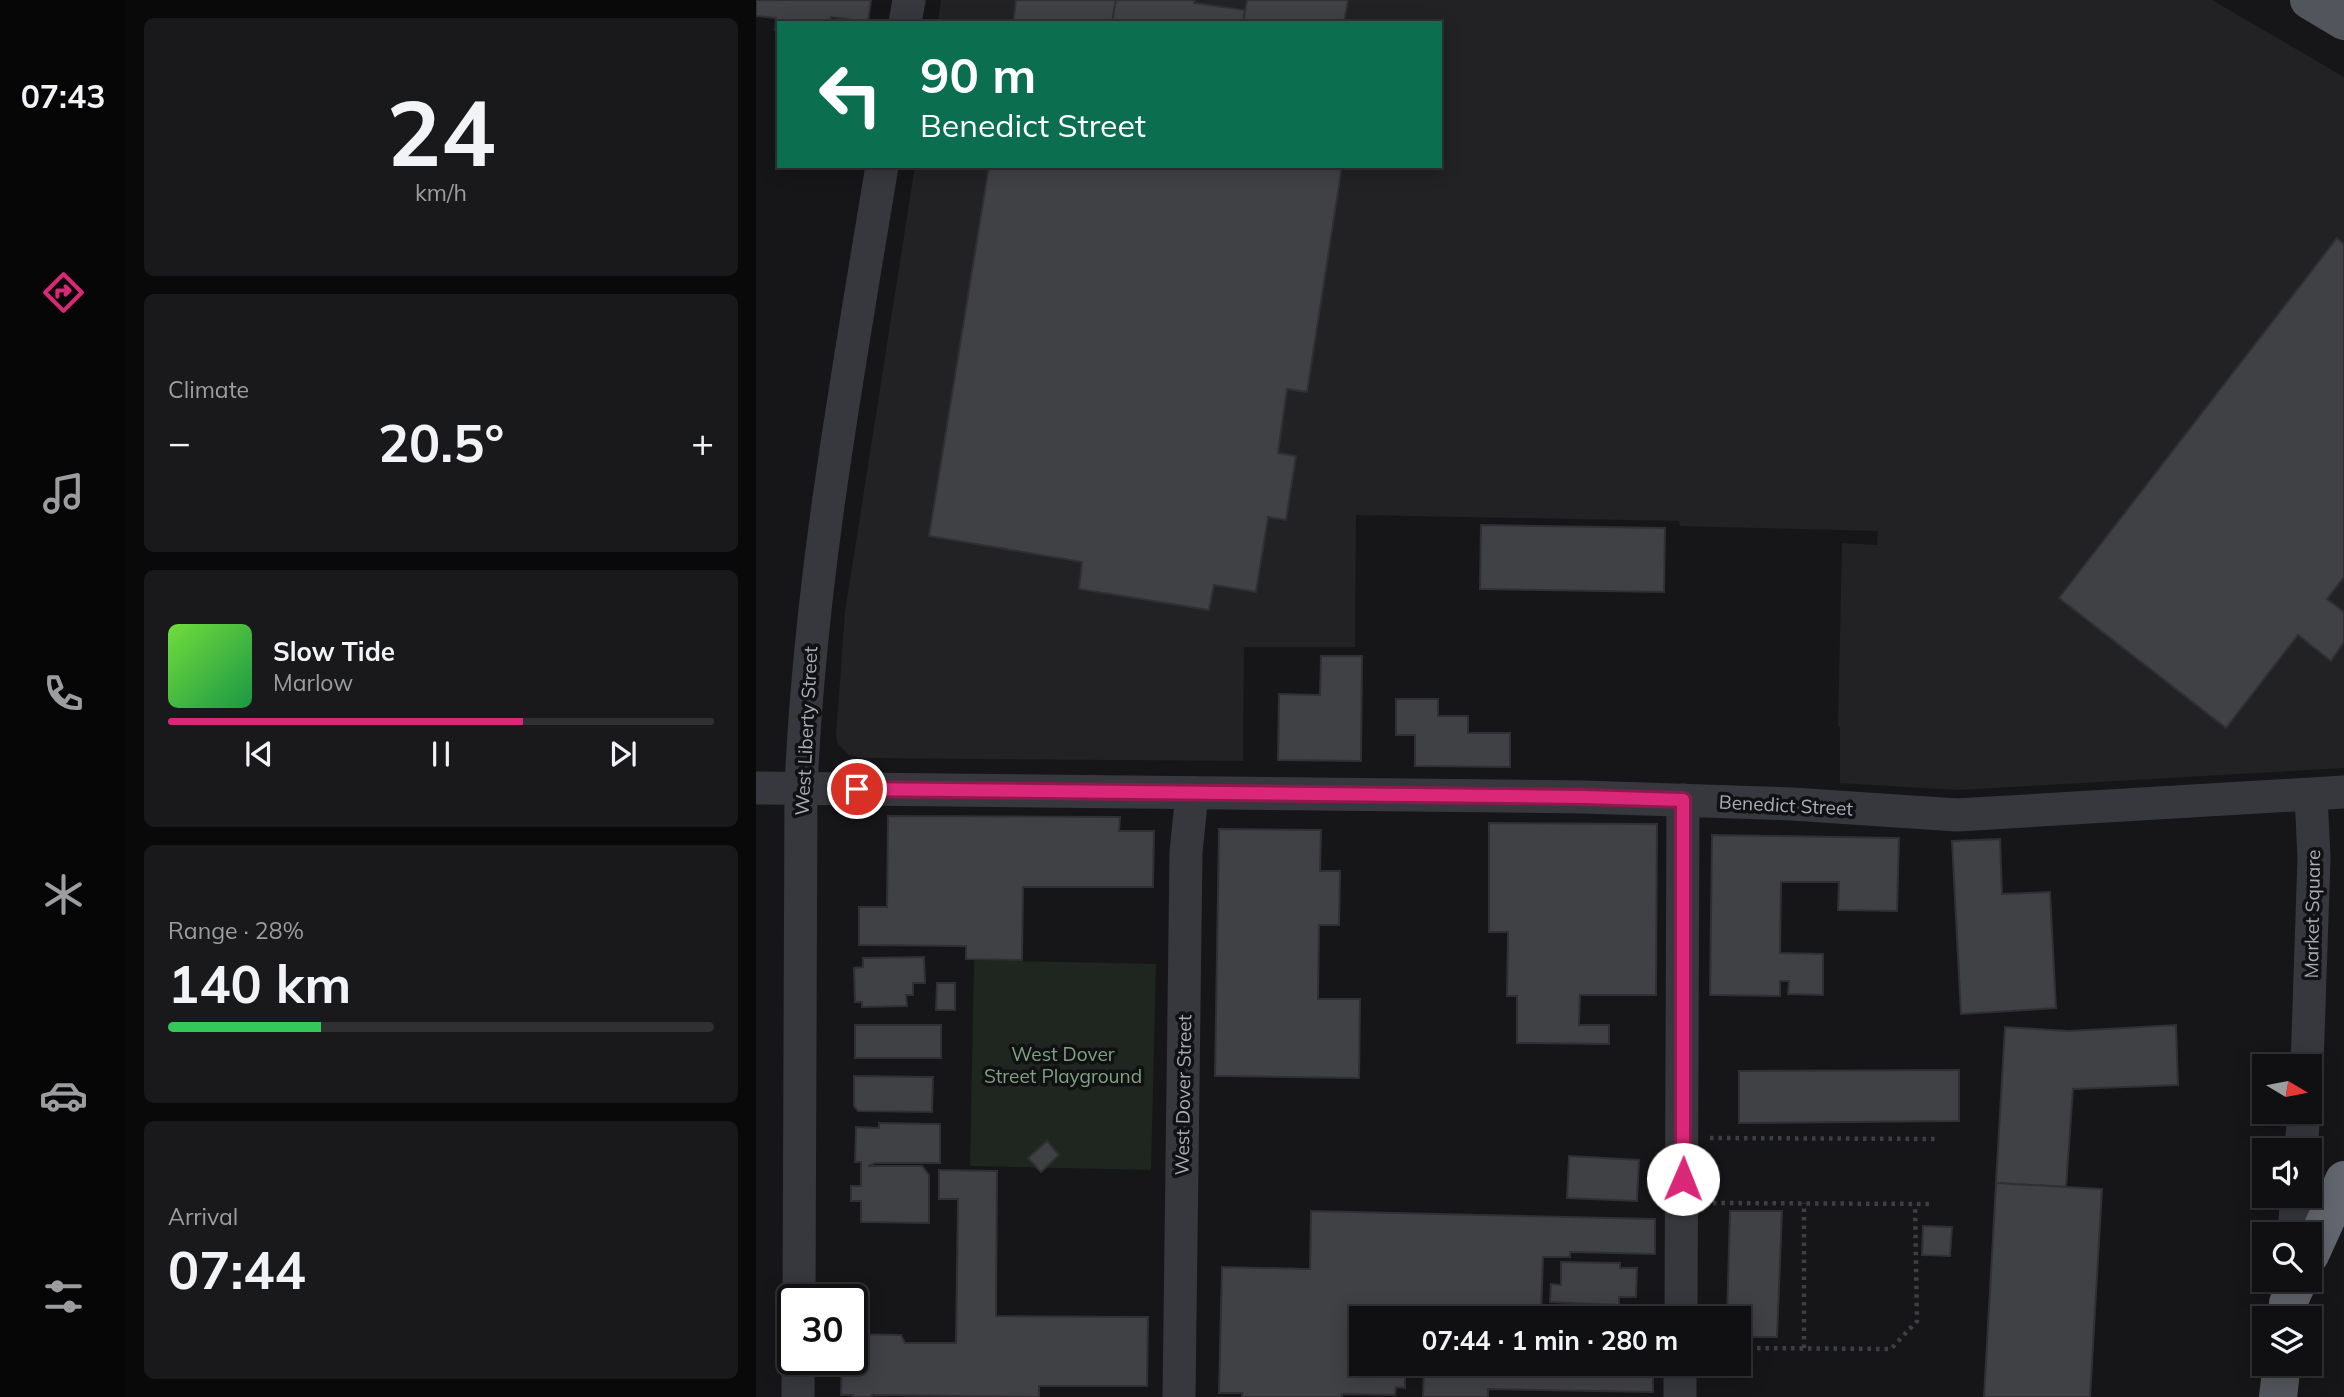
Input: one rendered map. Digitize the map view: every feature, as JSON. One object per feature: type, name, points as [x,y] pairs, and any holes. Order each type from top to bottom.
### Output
[{"type":"highway","points":[[2322,1229],[2344,1180]]},
{"type":"main road","points":[[2309,0],[2344,21]]},
{"type":"main road","points":[[2278,1397],[2280,1376]]},
{"type":"street","points":[[905,21],[909,0]]},
{"type":"street","name":"West Liberty Street","points":[[799,1284],[801,788],[805,705],[820,552],[881,168]]},
{"type":"street","name":"Benedict Street","points":[[756,788],[1683,800],[1956,815],[2311,795]]},
{"type":"street","points":[[2311,795],[2344,792]]},
{"type":"street","name":"West Dover Street","points":[[1179,1397],[1186,852],[1192,793]]},
{"type":"street","name":"Market Square","points":[[2307,1054],[2314,858],[2311,795]]},
{"type":"street","points":[[1681,1306],[1683,800]]},
{"type":"street","points":[[798,1375],[798,1397]]},
{"type":"street","points":[[1680,1376],[1680,1397]]},
{"type":"path","points":[[1683,1138],[1936,1139]]},
{"type":"path","points":[[1682,1203],[1932,1204]]},
{"type":"path","points":[[1804,1203],[1804,1348]]},
{"type":"path","points":[[1751,1348],[1891,1349],[1917,1321],[1915,1204]]},
{"type":"shaded area","points":[[941,0],[2212,0],[2344,77],[2344,768],[1958,790],[1840,783],[1838,726],[1842,543],[1877,545],[1878,531],[1680,526],[1679,521],[1356,515],[1355,647],[1244,647],[1243,761],[861,758],[849,755],[838,744],[836,736],[845,612],[915,168],[1442,168],[1442,21],[938,21]]},
{"type":"green space","name":"West Dover Street Playground","points":[[974,960],[1156,964],[1151,1170],[970,1166]]},
{"type":"building","points":[[756,0],[871,0],[868,21],[831,17],[830,21],[777,21],[775,30],[776,18],[756,16]]},
{"type":"building","points":[[1016,0],[1116,0],[1112,21],[1013,21]]},
{"type":"building","points":[[1116,0],[1195,0],[1194,3],[1245,10],[1243,21],[1112,21]]},
{"type":"building","points":[[1247,0],[1348,0],[1344,21],[1243,21]]},
{"type":"building","points":[[989,168],[1342,168],[1307,392],[1287,389],[1278,453],[1296,456],[1286,520],[1268,517],[1256,592],[1214,585],[1209,610],[1079,589],[1082,562],[929,536]]},
{"type":"building","points":[[2337,238],[2344,244],[2344,577],[2327,599],[2344,612],[2344,642],[2331,661],[2298,635],[2226,728],[2059,598]]},
{"type":"building","points":[[1481,525],[1665,528],[1664,592],[1480,589]]},
{"type":"building","points":[[1321,656],[1362,656],[1361,761],[1278,760],[1279,694],[1320,695]]},
{"type":"building","points":[[1396,699],[1438,699],[1438,716],[1468,716],[1468,733],[1510,733],[1510,767],[1415,766],[1415,735],[1396,735]]},
{"type":"building","points":[[888,816],[1120,817],[1119,831],[1154,831],[1153,887],[1023,887],[1022,960],[966,959],[966,946],[859,945],[859,907],[887,907]]},
{"type":"building","points":[[1489,823],[1657,824],[1656,995],[1580,995],[1579,1025],[1609,1025],[1609,1044],[1517,1043],[1517,996],[1507,996],[1508,932],[1489,932]]},
{"type":"building","points":[[1219,829],[1321,830],[1320,871],[1340,871],[1339,925],[1319,925],[1318,999],[1360,999],[1359,1078],[1215,1076]]},
{"type":"building","points":[[1712,835],[1899,838],[1897,911],[1838,910],[1839,882],[1781,882],[1780,953],[1823,954],[1823,995],[1788,994],[1789,981],[1780,981],[1780,996],[1710,995]]},
{"type":"building","points":[[2000,839],[2002,894],[2050,892],[2056,1008],[1961,1014],[1952,841]]},
{"type":"building","points":[[924,957],[925,983],[913,983],[913,995],[906,995],[907,1006],[862,1007],[862,1002],[855,1002],[854,968],[863,967],[863,958]]},
{"type":"building","points":[[937,983],[955,983],[955,1010],[936,1010]]},
{"type":"building","points":[[855,1025],[941,1025],[941,1058],[855,1058]]},
{"type":"building","points":[[2176,1025],[2178,1085],[2073,1089],[2066,1187],[1996,1183],[2005,1027],[2069,1031]]},
{"type":"building","points":[[1959,1070],[1959,1121],[1739,1123],[1739,1071]]},
{"type":"building","points":[[854,1076],[933,1077],[932,1112],[858,1111],[854,1106]]},
{"type":"building","points":[[879,1123],[940,1124],[940,1163],[875,1163],[868,1166],[922,1166],[929,1175],[929,1223],[861,1222],[861,1201],[851,1201],[851,1186],[861,1186],[861,1162],[855,1162],[856,1127],[879,1128]]},
{"type":"building","points":[[1047,1141],[1059,1155],[1041,1172],[1028,1158]]},
{"type":"building","points":[[1569,1156],[1639,1160],[1637,1201],[1567,1198]]},
{"type":"building","points":[[939,1170],[997,1171],[996,1316],[1148,1317],[1147,1386],[1039,1386],[1039,1397],[841,1395],[842,1375],[868,1375],[868,1334],[901,1335],[905,1343],[956,1343],[958,1199],[939,1199]]},
{"type":"building","points":[[1996,1183],[2102,1189],[2090,1397],[1984,1397]]},
{"type":"building","points":[[1311,1211],[1655,1219],[1655,1254],[1570,1252],[1570,1257],[1543,1257],[1541,1306],[1349,1306],[1349,1376],[1405,1376],[1405,1388],[1396,1387],[1395,1395],[1242,1397],[1242,1393],[1219,1393],[1222,1267],[1310,1269]]},
{"type":"building","points":[[1730,1211],[1782,1211],[1777,1337],[1751,1337],[1751,1306],[1727,1306]]},
{"type":"building","points":[[1923,1226],[1952,1227],[1950,1256],[1922,1255]]},
{"type":"building","points":[[1561,1262],[1620,1263],[1620,1268],[1637,1268],[1636,1297],[1619,1297],[1619,1305],[1550,1302],[1551,1284],[1561,1285]]},
{"type":"building","points":[[1424,1376],[1653,1376],[1653,1392],[1488,1389],[1488,1397],[1423,1397]]},
{"type":"route","points":[[857,789],[1683,800],[1683,1179]]}]
